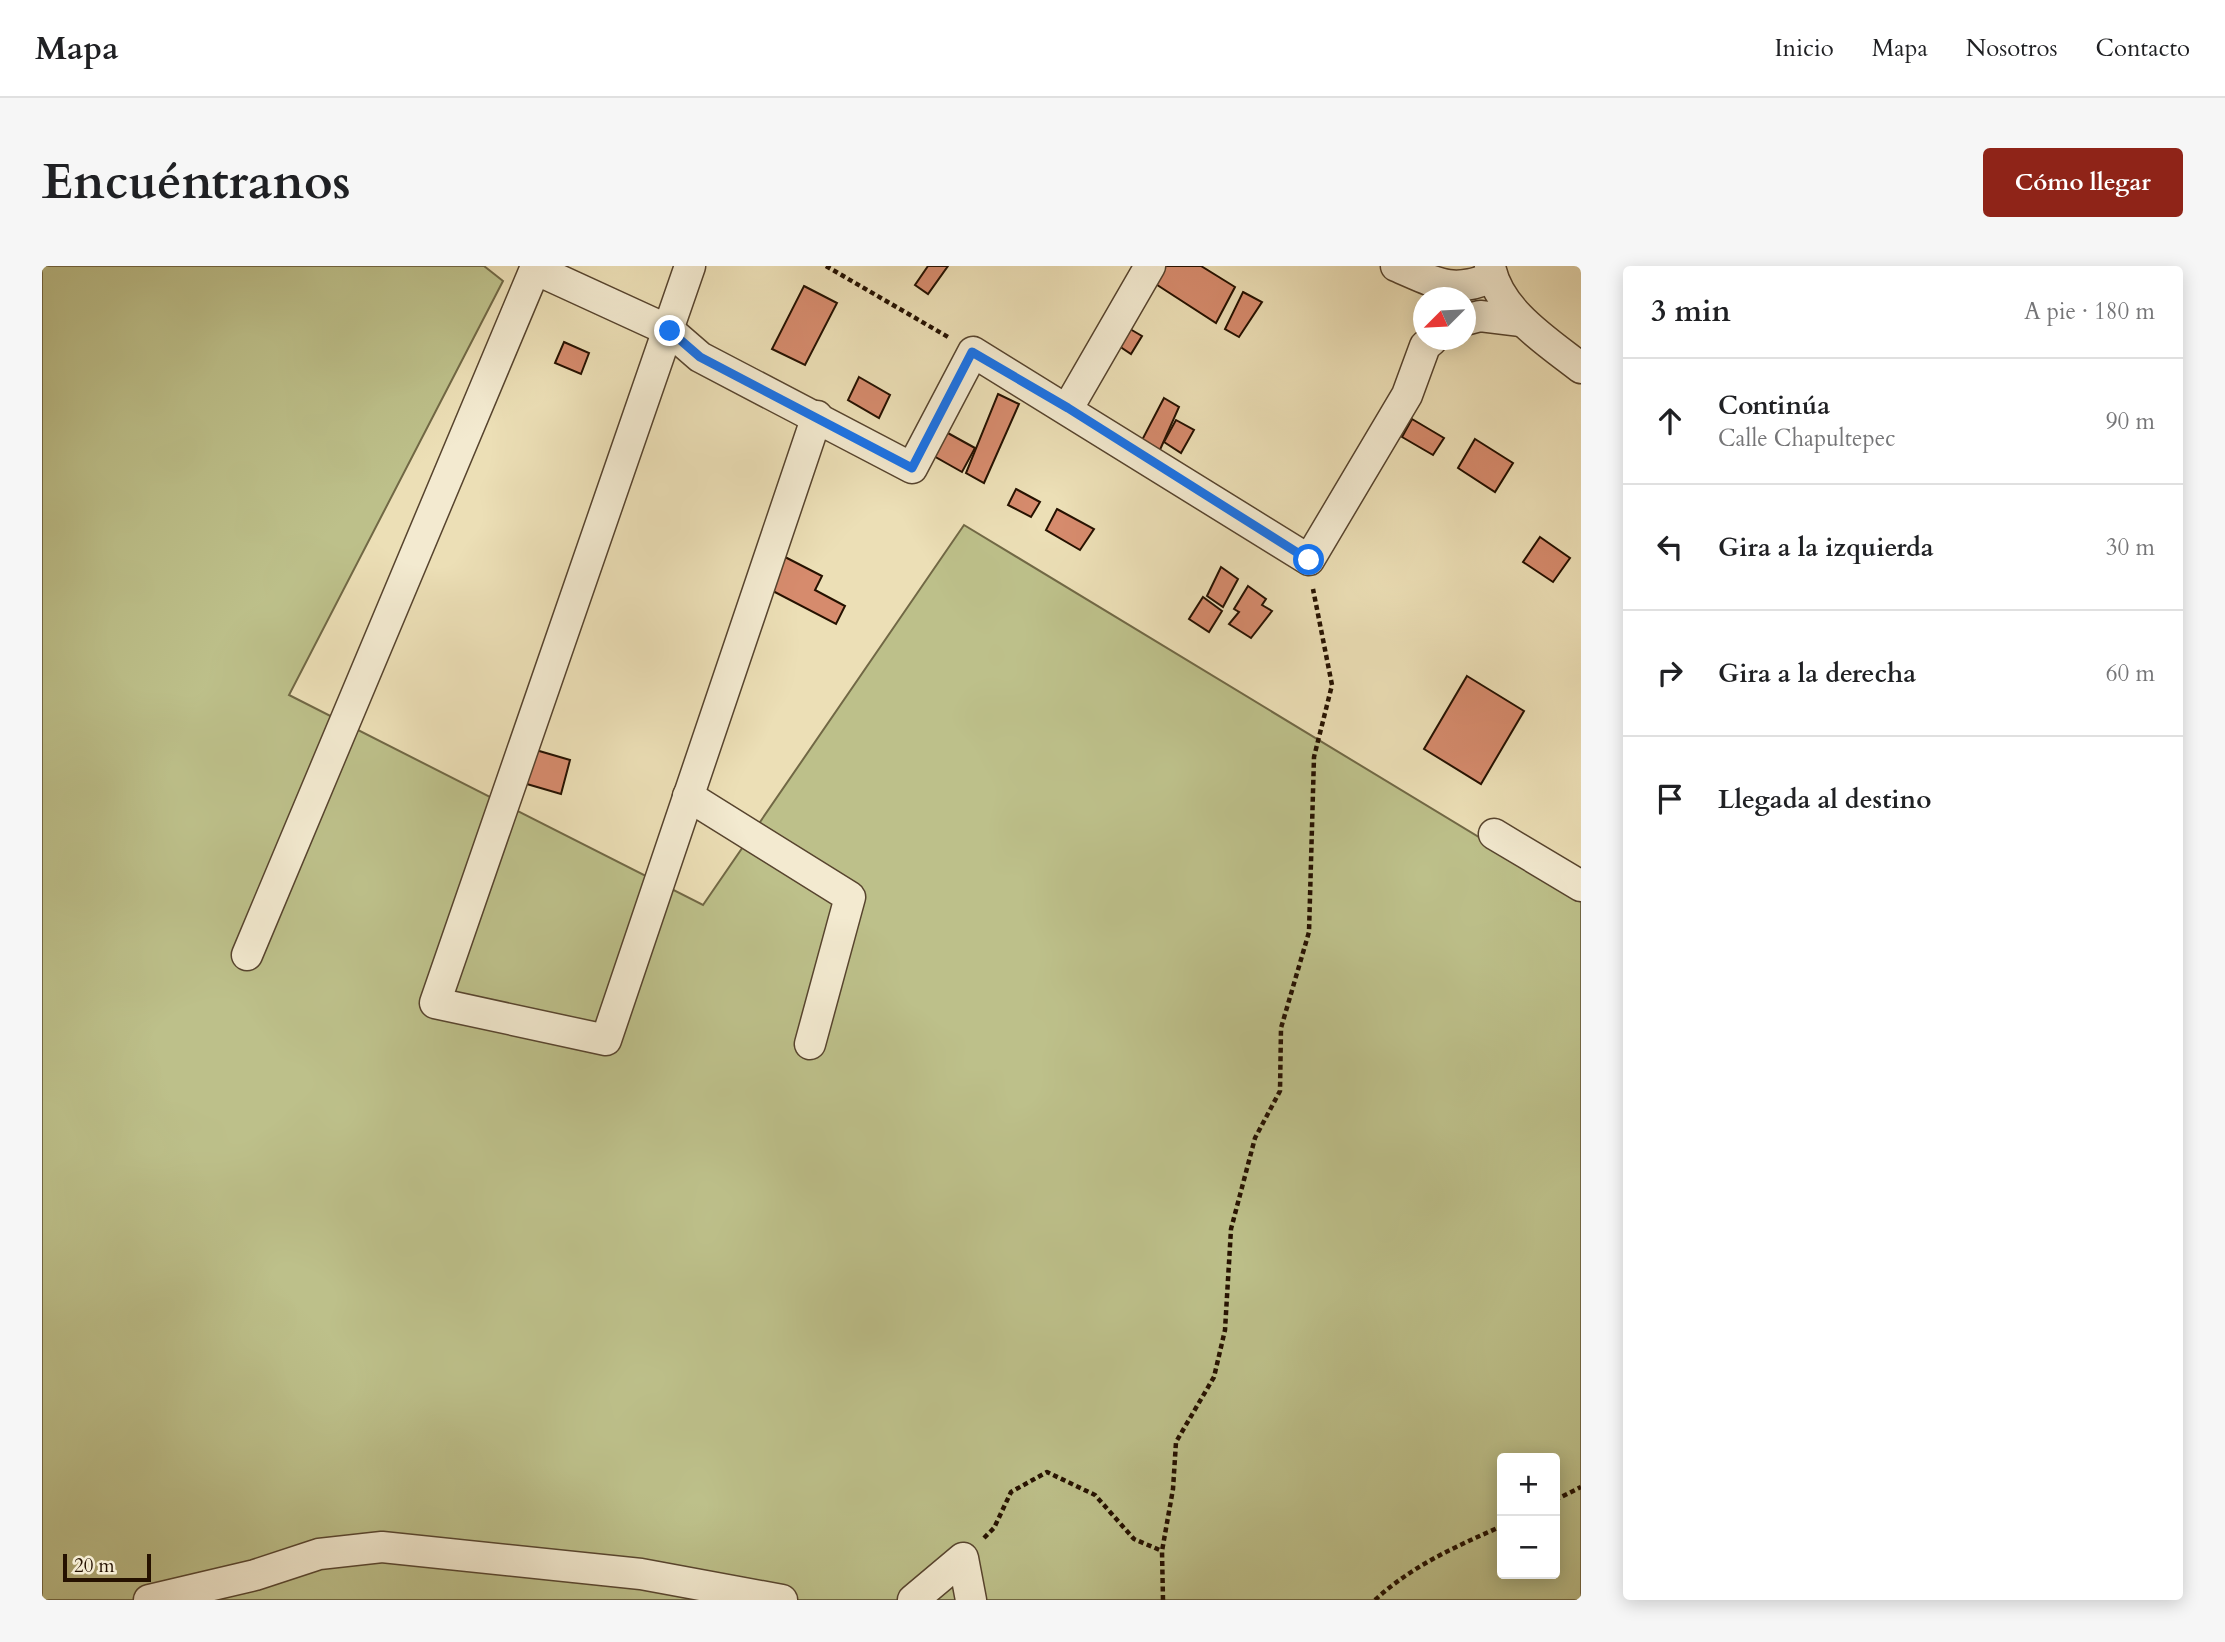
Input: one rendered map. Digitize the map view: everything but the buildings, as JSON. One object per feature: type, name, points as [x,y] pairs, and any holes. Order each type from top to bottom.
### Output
[{"type":"street","points":[[690,266],[670,331],[435,1003],[606,1040],[817,416]]},
{"type":"street","points":[[1068,408],[1150,266]]},
{"type":"street","points":[[1396,266],[1440,284],[1470,287],[1491,272],[1521,320],[1581,369]]},
{"type":"street","points":[[247,955],[535,269],[670,331],[700,357],[912,468],[972,352],[1068,408],[1309,560],[1407,395],[1424,350]]},
{"type":"street","points":[[1476,317],[1521,320]]},
{"type":"street","points":[[688,796],[850,897],[810,1044]]},
{"type":"street","points":[[1494,834],[1581,886]]},
{"type":"street","points":[[149,1600],[255,1575],[318,1554],[382,1547],[640,1574],[782,1600]]},
{"type":"street","points":[[913,1600],[964,1558]]},
{"type":"street","points":[[964,1558],[971,1600]]},
{"type":"path","points":[[825,266],[972,352]]},
{"type":"path","points":[[1163,1600],[1162,1551],[1173,1489],[1176,1442],[1214,1377],[1225,1330],[1231,1229],[1255,1138],[1280,1091],[1281,1028],[1309,932],[1314,757],[1332,685],[1309,560]]},
{"type":"path","points":[[964,1558],[994,1528],[1011,1492],[1047,1472],[1095,1495],[1134,1539],[1162,1551]]},
{"type":"path","points":[[1560,1498],[1581,1487]]},
{"type":"path","points":[[1375,1600],[1397,1580],[1435,1555],[1497,1528]]},
{"type":"green space","points":[[42,266],[484,266],[503,281],[289,695],[703,905],[964,525],[1581,899],[1581,1600],[42,1600]]},
{"type":"route","points":[[670,331],[700,357],[912,468],[972,352],[1068,408],[1309,560]]}]
